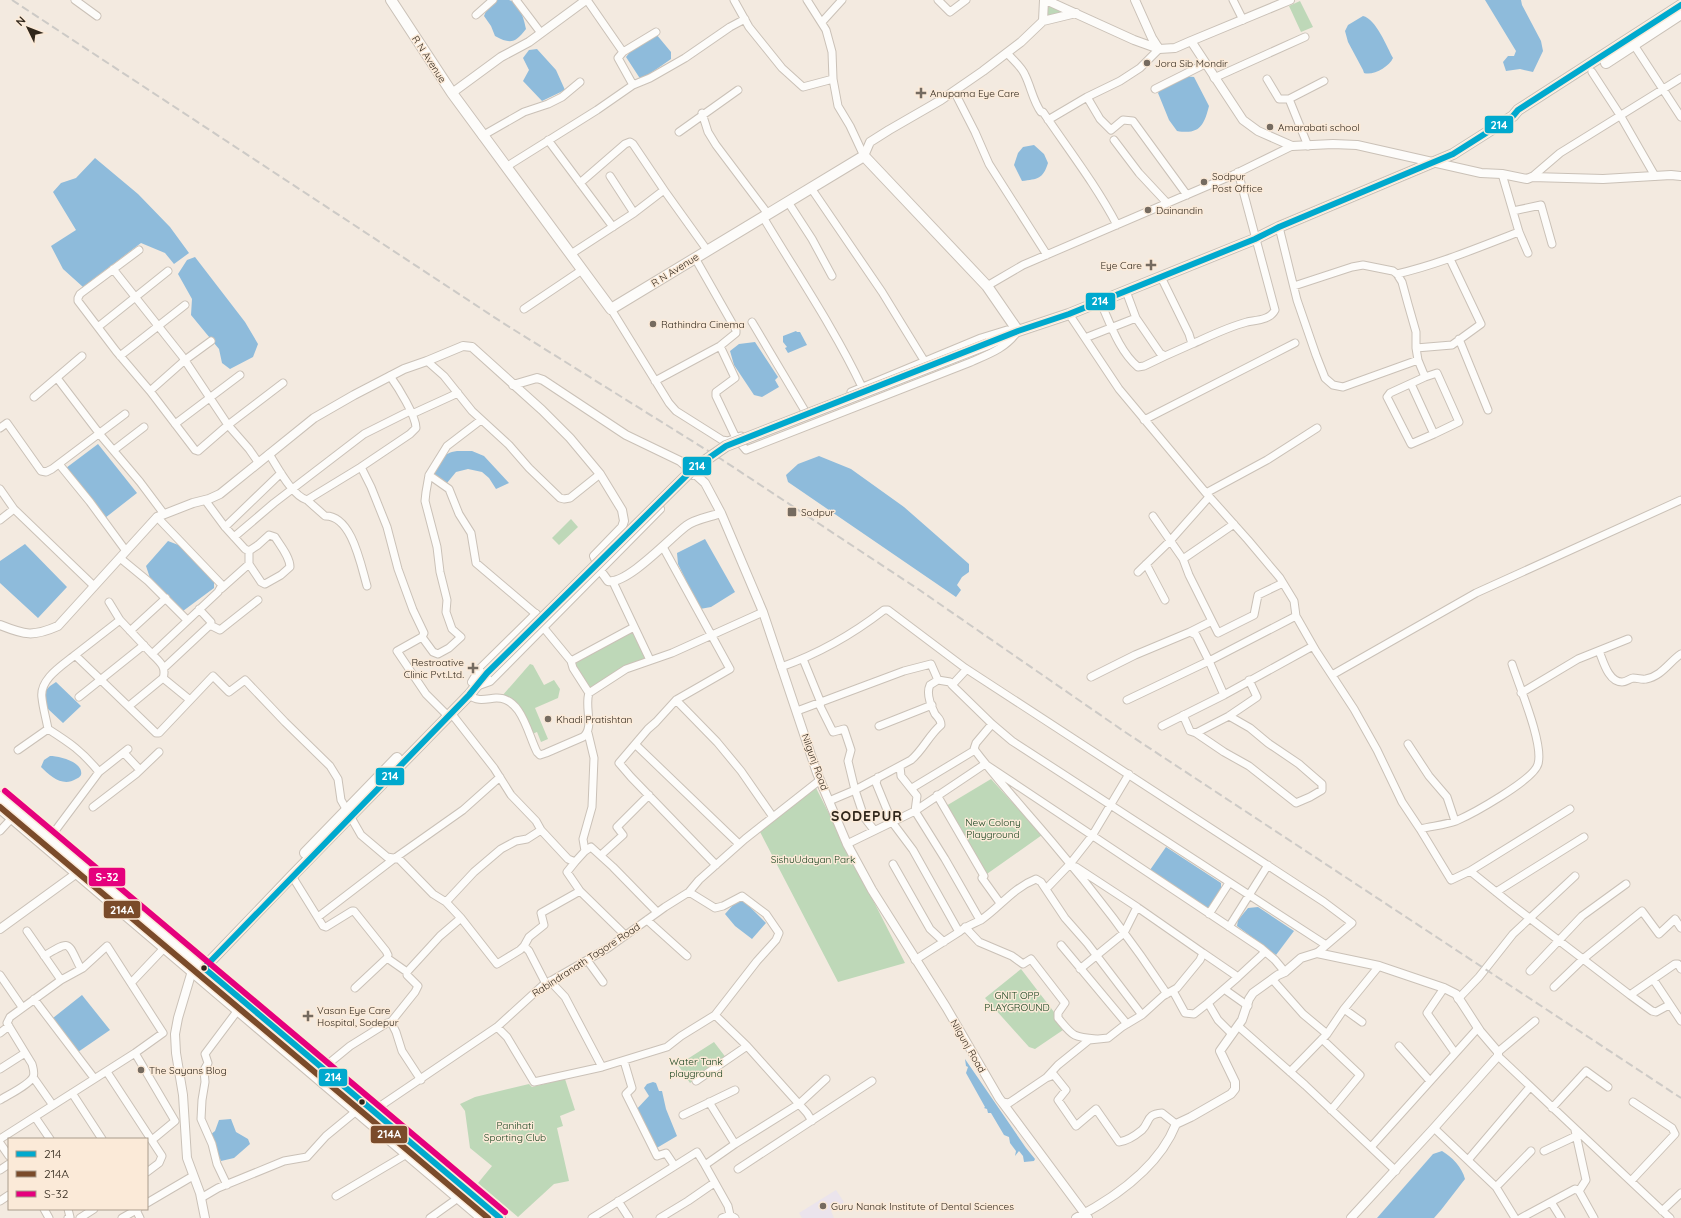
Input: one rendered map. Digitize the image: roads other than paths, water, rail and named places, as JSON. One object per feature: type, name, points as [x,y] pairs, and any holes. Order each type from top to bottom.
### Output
[{"type":"main road","name":"R N Avenue","points":[[391,0],[482,136],[611,309],[864,156]]},
{"type":"main road","points":[[196,971],[348,812],[448,713],[474,684],[693,469],[716,452],[726,446],[1018,331],[1069,314],[1255,239],[1279,226],[1453,154],[1513,116],[1518,110],[1589,66],[1681,5]]},
{"type":"main road","points":[[1513,116],[1518,118],[1681,14]]},
{"type":"main road","points":[[864,156],[987,286],[1018,331]]},
{"type":"main road","points":[[448,713],[469,695],[474,684]]},
{"type":"main road","points":[[0,797],[168,944],[238,1010],[500,1218]]},
{"type":"main road","points":[[0,808],[77,873],[168,944]]},
{"type":"main road","points":[[196,971],[292,876],[348,812]]},
{"type":"main road","points":[[196,971],[322,1069],[407,1154],[482,1218]]},
{"type":"street","points":[[75,0],[97,16]]},
{"type":"street","points":[[476,14],[492,0]]},
{"type":"street","points":[[517,0],[541,33]]},
{"type":"street","points":[[734,0],[749,27],[782,68],[803,87],[833,78]]},
{"type":"street","points":[[807,0],[826,30],[832,52],[833,78],[838,106],[864,156]]},
{"type":"street","points":[[822,22],[842,0]]},
{"type":"street","points":[[938,0],[950,12],[966,0]]},
{"type":"street","points":[[864,156],[870,142],[954,91],[1007,53],[1038,28],[1043,21],[1045,0],[1060,3],[1076,13],[1134,40],[1159,49],[1175,48],[1290,0]]},
{"type":"street","points":[[1135,0],[1152,38],[1159,49]]},
{"type":"street","points":[[1233,0],[1243,20]]},
{"type":"street","points":[[452,93],[501,57],[529,42],[583,1],[624,52]]},
{"type":"street","points":[[1043,21],[1076,13]]},
{"type":"street","points":[[506,167],[597,110],[633,85],[650,78],[685,58],[730,27],[745,19]]},
{"type":"street","points":[[633,85],[618,58],[624,52],[656,32]]},
{"type":"street","points":[[1214,78],[1305,37]]},
{"type":"street","points":[[1191,41],[1243,120],[1258,132],[1292,146],[1333,144],[1357,145],[1481,173],[1502,174],[1527,178],[1532,176],[1603,178],[1681,176]]},
{"type":"street","points":[[1634,45],[1681,117]]},
{"type":"street","points":[[1048,120],[1087,97],[1120,81],[1140,68],[1159,49]]},
{"type":"street","points":[[1007,53],[1024,72],[1035,103],[1106,203],[1117,225]]},
{"type":"street","points":[[1155,89],[1205,64]]},
{"type":"street","points":[[1592,72],[1620,115],[1655,176]]},
{"type":"street","points":[[1532,176],[1560,153],[1681,78]]},
{"type":"street","points":[[1267,79],[1279,99],[1289,99],[1324,81]]},
{"type":"street","points":[[482,136],[524,112],[548,104],[562,97],[580,82]]},
{"type":"street","points":[[679,132],[702,113],[738,90]]},
{"type":"street","points":[[954,91],[975,132],[989,164],[1046,255]]},
{"type":"street","points":[[1087,97],[1100,119],[1111,130],[1123,120],[1133,121],[1187,194]]},
{"type":"street","points":[[1289,99],[1308,146]]},
{"type":"street","points":[[702,113],[708,132],[765,216],[833,331],[862,387]]},
{"type":"street","points":[[548,140],[613,227]]},
{"type":"street","points":[[1114,140],[1140,173],[1167,203]]},
{"type":"street","points":[[580,183],[625,144],[630,142],[707,250]]},
{"type":"street","points":[[987,286],[1023,265],[1238,172],[1292,146]]},
{"type":"street","points":[[1100,301],[1123,348],[1133,363],[1138,367],[1144,366],[1238,324],[1268,317],[1273,314],[1275,310],[1238,172]]},
{"type":"street","points":[[1502,174],[1519,232],[1528,253]]},
{"type":"street","points":[[610,176],[634,213]]},
{"type":"street","points":[[811,188],[882,292],[925,362]]},
{"type":"street","points":[[571,254],[634,213],[664,190]]},
{"type":"street","points":[[788,202],[812,239],[832,276]]},
{"type":"street","points":[[1513,211],[1541,205],[1552,244]]},
{"type":"street","points":[[1279,226],[1297,300],[1325,378],[1334,385],[1343,387],[1418,360]]},
{"type":"street","points":[[1397,274],[1426,268],[1519,232]]},
{"type":"street","points":[[139,250],[80,294],[78,301],[196,451],[282,383]]},
{"type":"street","points":[[655,381],[720,346],[736,333],[736,330],[695,258]]},
{"type":"street","points":[[1416,348],[1452,345],[1481,324],[1450,259]]},
{"type":"street","points":[[1294,286],[1352,267],[1363,265],[1393,271],[1402,282],[1416,332],[1418,360],[1425,377]]},
{"type":"street","points":[[113,269],[185,360],[228,425],[258,462]]},
{"type":"street","points":[[524,309],[582,270]]},
{"type":"street","points":[[98,327],[168,271]]},
{"type":"street","points":[[1161,276],[1190,334],[1192,344]]},
{"type":"street","points":[[1126,291],[1136,318],[1160,354],[1165,356]]},
{"type":"street","points":[[120,356],[185,306]]},
{"type":"street","points":[[611,309],[655,381],[676,411],[722,440],[728,442],[925,362],[980,338],[1007,330],[1018,331]]},
{"type":"street","points":[[1069,314],[1119,389],[1207,495],[1248,540],[1283,583],[1294,601],[1296,616],[1313,646],[1354,709],[1377,750],[1402,802],[1451,880],[1470,871],[1570,809]]},
{"type":"street","points":[[1085,338],[1112,326],[1136,318]]},
{"type":"street","points":[[752,322],[805,411]]},
{"type":"street","points":[[720,346],[735,378],[716,392],[716,396],[736,438],[744,448],[748,450],[971,362],[1000,348],[1013,338],[1018,331]]},
{"type":"street","points":[[1459,339],[1488,410]]},
{"type":"street","points":[[150,391],[185,360],[210,342]]},
{"type":"street","points":[[1144,420],[1295,343]]},
{"type":"street","points":[[0,625],[24,633],[42,633],[58,626],[126,551],[161,516],[220,494],[314,418],[404,369],[427,362],[464,346],[472,347],[542,410],[570,438],[600,474],[622,510],[624,516],[622,527],[594,556],[600,570],[608,581],[613,582],[650,660]]},
{"type":"street","points":[[34,397],[82,356]]},
{"type":"street","points":[[427,362],[444,376],[481,420],[509,445],[529,468],[560,498],[570,498],[600,474]]},
{"type":"street","points":[[1437,373],[1459,422],[1411,444],[1387,397],[1390,393],[1425,377],[1437,373]]},
{"type":"street","points":[[175,424],[240,375]]},
{"type":"street","points":[[306,500],[361,467],[410,434],[416,428],[416,422],[401,393],[390,376]]},
{"type":"street","points":[[58,378],[99,434],[114,450],[161,516],[219,580],[222,585],[221,589]]},
{"type":"street","name":"Nilgunj Road","points":[[513,385],[537,378],[543,380],[626,435],[680,462],[705,484],[721,514],[763,612],[820,780],[847,844],[872,890],[1002,1102],[1037,1147],[1086,1216]]},
{"type":"street","points":[[1411,384],[1434,434]]},
{"type":"street","points":[[234,537],[364,434],[458,393]]},
{"type":"street","points":[[0,428],[7,423],[41,471],[46,472],[59,464],[125,414]]},
{"type":"street","points":[[422,637],[433,652],[438,654],[449,648],[461,637],[452,629],[446,612],[447,600],[440,572],[437,547],[425,501],[431,476],[447,446],[481,420]]},
{"type":"street","points":[[114,450],[144,427]]},
{"type":"street","points":[[1138,572],[1170,541],[1207,495],[1267,460],[1317,428]]},
{"type":"street","points":[[269,454],[293,490],[300,497],[306,500],[325,516],[331,516],[344,526],[352,538],[367,586]]},
{"type":"street","points":[[59,464],[95,508],[126,551]]},
{"type":"street","points":[[361,467],[371,487],[386,527],[398,569],[413,610],[424,633],[422,637],[397,651],[426,694],[448,713],[500,777],[511,795],[536,821],[541,830],[568,859],[575,862]]},
{"type":"street","points":[[225,527],[281,472]]},
{"type":"street","points":[[474,684],[490,681],[694,473]]},
{"type":"street","points":[[431,476],[449,489],[459,514],[471,534],[476,563],[536,614],[480,669],[474,684]]},
{"type":"street","points":[[0,489],[14,509],[94,586]]},
{"type":"street","points":[[205,500],[225,527],[245,549],[249,550]]},
{"type":"street","points":[[1332,675],[1476,593],[1681,500]]},
{"type":"street","points":[[0,520],[14,509]]},
{"type":"street","points":[[613,582],[649,559],[687,525],[721,514]]},
{"type":"street","points":[[1153,516],[1183,559],[1218,632],[1254,615],[1258,596],[1283,583]]},
{"type":"street","points":[[1183,559],[1234,524]]},
{"type":"street","points":[[272,535],[285,553],[290,563],[290,567],[281,576],[266,584],[261,582],[249,564],[249,550],[272,535]]},
{"type":"street","points":[[663,546],[730,669],[676,700],[648,729],[636,745],[627,752],[619,763],[716,865]]},
{"type":"street","points":[[120,558],[148,581],[187,620]]},
{"type":"street","points":[[152,654],[249,564]]},
{"type":"street","points":[[1146,564],[1165,600]]},
{"type":"street","points":[[130,631],[166,598]]},
{"type":"street","points":[[199,609],[210,622],[210,625],[220,630],[258,600]]},
{"type":"street","points":[[109,602],[120,620],[152,654],[164,668],[165,672],[163,678],[129,706]]},
{"type":"street","points":[[781,667],[803,659],[840,640],[870,621],[884,610],[892,613],[965,668],[1268,865],[1324,902],[1352,923],[1317,953],[1301,958],[1285,972],[1272,979],[1253,993],[1238,1026],[1220,1051],[1235,1082],[1235,1089],[1231,1094],[1176,1124],[1171,1137],[1161,1152],[1135,1179],[1086,1216],[1076,1218]]},
{"type":"street","points":[[589,693],[626,669],[672,653],[763,612]]},
{"type":"street","points":[[1127,700],[1209,661],[1296,616]]},
{"type":"street","points":[[99,772],[78,749],[48,729],[41,696],[42,688],[47,680],[75,655],[120,620]]},
{"type":"street","points":[[1091,677],[1135,655],[1212,621]]},
{"type":"street","points":[[164,668],[210,625]]},
{"type":"street","points":[[543,627],[571,661],[573,668],[589,693],[587,704],[589,727],[588,734],[594,758],[592,807],[583,839],[585,850]]},
{"type":"street","points":[[571,661],[634,627]]},
{"type":"street","points":[[1190,632],[1196,635],[1224,695]]},
{"type":"street","points":[[1521,693],[1578,659],[1628,639]]},
{"type":"street","points":[[79,698],[144,645]]},
{"type":"street","points":[[1162,726],[1224,695],[1313,646]]},
{"type":"street","points":[[1599,651],[1611,676],[1617,681],[1622,682],[1634,678],[1646,679],[1658,674],[1681,654]]},
{"type":"street","points":[[75,655],[156,733],[159,733],[213,676],[229,692],[245,680],[330,766],[338,779],[341,800],[361,835],[387,857],[399,859],[433,894],[446,902],[461,918],[497,964],[520,950],[529,937],[544,925],[541,913],[580,891]]},
{"type":"street","points":[[803,659],[821,703],[820,706],[834,732],[844,729],[851,750],[848,761],[855,790],[864,817],[874,830]]},
{"type":"street","points":[[797,711],[904,671],[931,664],[938,680]]},
{"type":"street","points":[[1420,829],[1455,821],[1488,805],[1532,774],[1538,765],[1539,754],[1535,733],[1512,664]]},
{"type":"street","points":[[952,685],[965,671],[965,668]]},
{"type":"street","points":[[163,678],[190,700]]},
{"type":"street","points":[[829,801],[855,790],[911,760],[919,753],[933,732],[942,725],[941,721],[935,714],[928,688],[938,680],[950,682],[992,724],[1012,740],[1326,945]]},
{"type":"street","points":[[1196,733],[1229,716],[1257,697],[1249,680]]},
{"type":"street","points":[[469,695],[476,699],[484,700],[503,698],[509,701],[526,724],[533,746],[540,755],[588,734]]},
{"type":"street","points":[[676,700],[717,742],[741,771],[773,817]]},
{"type":"street","points":[[879,726],[932,705]]},
{"type":"street","points":[[1183,715],[1190,731],[1196,733],[1249,766],[1296,803],[1310,798],[1322,790],[1322,784],[1299,764],[1268,743],[1250,728],[1229,716]]},
{"type":"street","points":[[992,724],[974,746],[975,750],[985,764],[1070,864],[1124,932],[1185,1014],[1194,1014],[1265,952]]},
{"type":"street","points":[[18,750],[48,729]]},
{"type":"street","points":[[1408,744],[1429,776],[1446,797],[1455,821]]},
{"type":"street","points":[[636,745],[739,844]]},
{"type":"street","points":[[912,788],[975,750]]},
{"type":"street","points":[[49,839],[99,772],[126,751],[140,770]]},
{"type":"street","points":[[93,807],[140,770],[159,752]]},
{"type":"street","points":[[847,844],[914,811],[985,764]]},
{"type":"street","points":[[985,764],[1229,927],[1265,952],[1285,972]]},
{"type":"street","points":[[900,766],[900,774],[912,788],[916,796],[914,811],[945,859],[980,920]]},
{"type":"street","points":[[1046,889],[1070,864],[1092,836],[1129,774]]},
{"type":"street","points":[[318,917],[395,858],[463,810],[500,777]]},
{"type":"street","points":[[878,777],[876,783],[892,822],[912,850],[959,932]]},
{"type":"street","name":"Rabindranath Tagore Road","points":[[201,1198],[227,1184],[284,1161],[307,1157],[326,1136],[364,1111],[421,1080],[467,1046],[497,1027],[520,1005],[548,982],[608,948],[657,912],[689,892],[739,844],[820,780]]},
{"type":"street","points":[[600,855],[623,835],[617,827],[649,795]]},
{"type":"street","points":[[937,795],[984,876],[982,878],[1000,903]]},
{"type":"street","points":[[0,831],[12,818]]},
{"type":"street","points":[[446,902],[474,872],[501,849],[516,841],[527,839],[541,830]]},
{"type":"street","points":[[1496,892],[1584,837]]},
{"type":"street","points":[[625,935],[580,891],[567,872],[585,850],[591,847],[657,912]]},
{"type":"street","points":[[893,864],[930,929],[944,942]]},
{"type":"street","points":[[1070,864],[1137,906],[1238,977]]},
{"type":"street","points":[[1229,927],[1250,896],[1268,865]]},
{"type":"street","points":[[1470,871],[1530,919],[1652,1011],[1656,1012],[1669,1004]]},
{"type":"street","points":[[0,929],[77,873]]},
{"type":"street","points":[[292,876],[326,927],[354,911],[386,951],[387,958],[407,972],[407,976],[418,986],[418,988],[391,1022],[359,1040],[322,1069]]},
{"type":"street","points":[[1458,998],[1479,977],[1513,934],[1574,876]]},
{"type":"street","points":[[915,960],[965,927],[980,920],[1024,884],[1036,879],[1046,889],[1065,918],[1142,1015]]},
{"type":"street","points":[[1209,914],[1229,883]]},
{"type":"street","points":[[1530,971],[1582,916],[1626,884]]},
{"type":"street","points":[[497,1027],[507,1037],[534,1082],[602,1067],[667,1047],[681,1036],[715,1015],[757,961],[776,940],[779,933],[766,914],[742,896],[723,906],[715,908],[689,892]]},
{"type":"street","points":[[1080,969],[1124,932],[1137,906]]},
{"type":"street","points":[[1554,987],[1583,959],[1642,911],[1659,934],[1675,919],[1681,928]]},
{"type":"street","points":[[407,972],[440,936],[461,918]]},
{"type":"street","points":[[647,920],[688,956]]},
{"type":"street","points":[[965,927],[980,942],[1012,956],[1023,964],[1030,959],[1065,1003],[1058,1013],[1058,1018],[1072,1035],[1096,1039]]},
{"type":"street","points":[[27,931],[61,980]]},
{"type":"street","points":[[44,956],[63,944],[67,945],[81,969]]},
{"type":"street","points":[[131,983],[168,944]]},
{"type":"street","points":[[1061,945],[1127,1024]]},
{"type":"street","points":[[0,1100],[28,1083],[33,1077],[34,1072],[32,1064],[7,1023],[10,1017],[61,980],[81,969],[107,946],[163,1033],[107,1072],[94,1078],[0,1138]]},
{"type":"street","points":[[524,946],[529,951],[548,982],[565,997],[602,1067]]},
{"type":"street","points":[[1002,1102],[1009,1103],[1046,1078],[1058,1065],[1089,1040],[1108,1038],[1142,1015],[1159,999],[1170,992],[1188,976],[1200,960],[1203,953]]},
{"type":"street","points":[[1317,953],[1379,966],[1444,988],[1456,994],[1478,1028],[1498,1054],[1552,1108],[1670,1218]]},
{"type":"street","points":[[355,988],[387,958]]},
{"type":"street","points":[[587,960],[603,982]]},
{"type":"street","points":[[1630,995],[1675,964],[1678,964],[1681,969]]},
{"type":"street","points":[[1290,1072],[1324,1037],[1344,1009],[1379,966]]},
{"type":"street","points":[[196,971],[181,1006],[176,1034],[176,1053],[183,1095],[187,1158],[201,1198],[205,1218]]},
{"type":"street","points":[[0,975],[22,1007]]},
{"type":"street","points":[[1272,979],[1360,1075],[1331,1110]]},
{"type":"street","points":[[1653,979],[1681,1021]]},
{"type":"street","points":[[1444,988],[1427,1013],[1454,1053]]},
{"type":"street","points":[[1224,989],[1248,1006]]},
{"type":"street","points":[[34,999],[94,1078]]},
{"type":"street","points":[[1208,1003],[1218,1020],[1232,1034]]},
{"type":"street","points":[[1344,1009],[1362,1022]]},
{"type":"street","points":[[227,1184],[217,1164],[212,1144],[201,1119],[202,1100],[205,1082],[204,1070],[208,1064],[205,1054],[238,1010]]},
{"type":"street","points":[[715,1015],[748,1046],[807,1113],[812,1121]]},
{"type":"street","points":[[1351,1218],[1396,1171],[1498,1054],[1535,1021]]},
{"type":"street","points":[[391,1022],[396,1032],[402,1052],[421,1080]]},
{"type":"street","points":[[0,1033],[9,1026]]},
{"type":"street","points":[[1238,1026],[1290,1072],[1396,1171]]},
{"type":"street","points":[[1371,1147],[1478,1028]]},
{"type":"street","points":[[696,1081],[748,1046]]},
{"type":"street","points":[[1399,1046],[1430,1081]]},
{"type":"street","points":[[0,1069],[25,1053]]},
{"type":"street","points":[[135,1053],[175,1121],[152,1140]]},
{"type":"street","points":[[624,1061],[632,1088],[626,1094],[658,1156],[666,1153],[674,1165]]},
{"type":"street","points":[[1552,1108],[1586,1071],[1608,1087]]},
{"type":"street","points":[[107,1072],[162,1156],[159,1163],[148,1171]]},
{"type":"street","points":[[1046,1078],[1054,1075],[1066,1090],[1058,1100],[1076,1126],[1096,1109],[1119,1142],[1124,1141],[1143,1129],[1146,1121],[1156,1113],[1162,1113],[1176,1124]]},
{"type":"street","points":[[33,1077],[52,1104]]},
{"type":"street","points":[[705,1165],[735,1144],[799,1104],[826,1079]]},
{"type":"street","points":[[738,1169],[872,1081]]},
{"type":"street","points":[[1468,1160],[1530,1087]]},
{"type":"street","points":[[683,1115],[735,1090]]},
{"type":"street","points":[[72,1093],[101,1138]]},
{"type":"street","points":[[709,1102],[735,1144]]},
{"type":"street","points":[[1631,1182],[1675,1134],[1675,1131],[1672,1128],[1633,1102]]},
{"type":"street","points":[[35,1117],[49,1138]]},
{"type":"street","points":[[1434,1128],[1496,1187],[1515,1218]]},
{"type":"street","points":[[1574,1128],[1586,1180],[1584,1186],[1579,1191]]},
{"type":"street","points":[[1544,1151],[1576,1136]]},
{"type":"street","points":[[0,1143],[8,1155]]},
{"type":"street","points":[[1496,1187],[1531,1151]]},
{"type":"street","points":[[592,1218],[674,1165],[697,1152],[728,1206],[732,1216],[722,1218]]},
{"type":"street","points":[[336,1196],[407,1154]]},
{"type":"street","points":[[148,1202],[193,1176]]},
{"type":"street","points":[[660,1218],[714,1183]]},
{"type":"street","points":[[1525,1217],[1575,1189],[1579,1191],[1594,1218]]},
{"type":"street","points":[[1662,1211],[1681,1193]]},
{"type":"street","points":[[430,1218],[458,1198]]},
{"type":"street","points":[[618,1201],[629,1218]]},
{"type":"street","points":[[1552,1202],[1561,1218]]},
{"type":"street","points":[[80,1218],[92,1210]]},
{"type":"street","points":[[122,1218],[135,1210]]},
{"type":"water","points":[[496,0],[509,0],[516,4],[521,12],[526,29],[513,41],[505,41],[495,36],[491,26],[484,16],[488,6]]},
{"type":"water","points":[[1485,0],[1521,0],[1522,5],[1541,41],[1543,51],[1533,72],[1520,69],[1506,71],[1503,62],[1508,56],[1514,56],[1516,51]]},
{"type":"water","points":[[1363,16],[1368,18],[1377,28],[1393,58],[1388,65],[1376,72],[1368,74],[1364,73],[1348,42],[1345,31],[1348,25]]},
{"type":"water","points":[[656,34],[671,52],[671,59],[641,80],[626,57],[640,40]]},
{"type":"water","points":[[537,49],[556,70],[565,90],[542,101],[523,81],[529,70],[523,58],[529,50]]},
{"type":"water","points":[[1183,76],[1194,77],[1209,106],[1200,127],[1196,130],[1185,132],[1177,131],[1169,120],[1158,93],[1161,89]]},
{"type":"water","points":[[1034,145],[1044,154],[1048,163],[1042,175],[1036,179],[1022,181],[1014,165],[1018,153],[1023,147]]},
{"type":"water","points":[[95,158],[138,194],[170,227],[189,253],[174,264],[165,253],[141,243],[83,287],[63,269],[51,246],[76,230],[53,192],[61,183],[76,178]]},
{"type":"water","points":[[195,257],[245,322],[258,344],[253,357],[230,369],[222,363],[219,349],[191,315],[192,299],[178,274],[187,260]]},
{"type":"water","points":[[796,331],[800,332],[807,345],[788,353],[785,348],[787,347],[783,342],[783,336]]},
{"type":"water","points":[[755,342],[778,377],[775,380],[779,387],[762,397],[754,395],[734,365],[730,351],[739,344]]},
{"type":"water","points":[[98,444],[137,493],[105,518],[66,468]]},
{"type":"water","points":[[457,451],[472,451],[484,456],[509,483],[496,489],[489,478],[482,472],[468,469],[456,472],[447,483],[433,475],[444,456]]},
{"type":"water","points":[[819,456],[851,469],[904,507],[969,564],[969,572],[962,577],[957,585],[961,590],[956,597],[788,482],[786,475],[798,464]]},
{"type":"water","points":[[705,539],[735,592],[711,607],[700,609],[678,564],[677,553]]},
{"type":"water","points":[[168,541],[181,546],[214,579],[214,588],[183,611],[150,578],[146,566]]},
{"type":"water","points":[[25,544],[67,587],[38,618],[0,583],[0,561]]},
{"type":"water","points":[[56,682],[81,706],[63,723],[47,708],[43,693]]},
{"type":"water","points":[[50,756],[59,757],[75,763],[81,770],[81,776],[66,782],[57,780],[41,767],[44,760]]},
{"type":"water","points":[[1166,847],[1221,883],[1221,890],[1210,907],[1207,908],[1150,870]]},
{"type":"water","points":[[740,897],[766,923],[752,939],[735,926],[725,914]]},
{"type":"water","points":[[1258,907],[1294,931],[1276,955],[1237,926],[1238,920],[1248,908]]},
{"type":"water","points":[[82,995],[110,1030],[78,1052],[53,1018]]},
{"type":"water","points":[[965,1059],[1035,1159],[1034,1161],[1024,1162],[1023,1156],[1019,1151],[1015,1156],[1016,1151],[1010,1143],[1009,1137],[1004,1135],[991,1113],[988,1113],[987,1109],[984,1108],[985,1107],[966,1073],[968,1067],[966,1066]]},
{"type":"water","points":[[653,1082],[656,1083],[659,1091],[662,1091],[666,1109],[677,1136],[655,1149],[635,1111],[649,1096],[644,1088],[647,1084]]},
{"type":"water","points":[[231,1119],[236,1132],[248,1139],[250,1144],[234,1158],[221,1161],[210,1135],[215,1131],[219,1120]]},
{"type":"water","points":[[1442,1151],[1462,1170],[1465,1179],[1434,1218],[1377,1218],[1433,1154]]},
{"type":"railway","points":[[12,0],[503,323],[721,459],[918,589],[1125,732],[1681,1098]]},
{"type":"place","name":"Jora Sib Mondir","points":[[1147,63]]},
{"type":"place","name":"Anupama Eye Care","points":[[921,93]]},
{"type":"place","name":"Amarabati school","points":[[1270,127]]},
{"type":"place","name":"Sodpur Post Office","points":[[1204,182]]},
{"type":"place","name":"Dainandin","points":[[1148,210]]},
{"type":"place","name":"Eye Care","points":[[1151,265]]},
{"type":"place","name":"Rathindra Cinema","points":[[653,324]]},
{"type":"place","name":"Sodpur","points":[[792,512]]},
{"type":"place","name":"Restroative Clinic Pvt.Ltd.","points":[[473,668]]},
{"type":"place","name":"Khadi Pratishtan","points":[[548,719]]},
{"type":"place","name":"Vasan Eye Care Hospital, Sodepur","points":[[308,1016]]},
{"type":"place","name":"The Sayans Blog","points":[[141,1070]]},
{"type":"place","name":"Guru Nanak Institute of Dental Sciences","points":[[823,1206]]},
{"type":"district","name":"SODEPUR","points":[[867,816]]},
{"type":"park label","name":"New Colony Playground","points":[[993,828]]},
{"type":"park label","name":"SishuUdayan Park","points":[[813,859]]},
{"type":"park label","name":"GNIT OPP PLAYGROUND","points":[[1017,1000]]},
{"type":"park label","name":"Water Tank playground","points":[[696,1066]]},
{"type":"park label","name":"Panihati Sporting Club","points":[[515,1130]]}]
